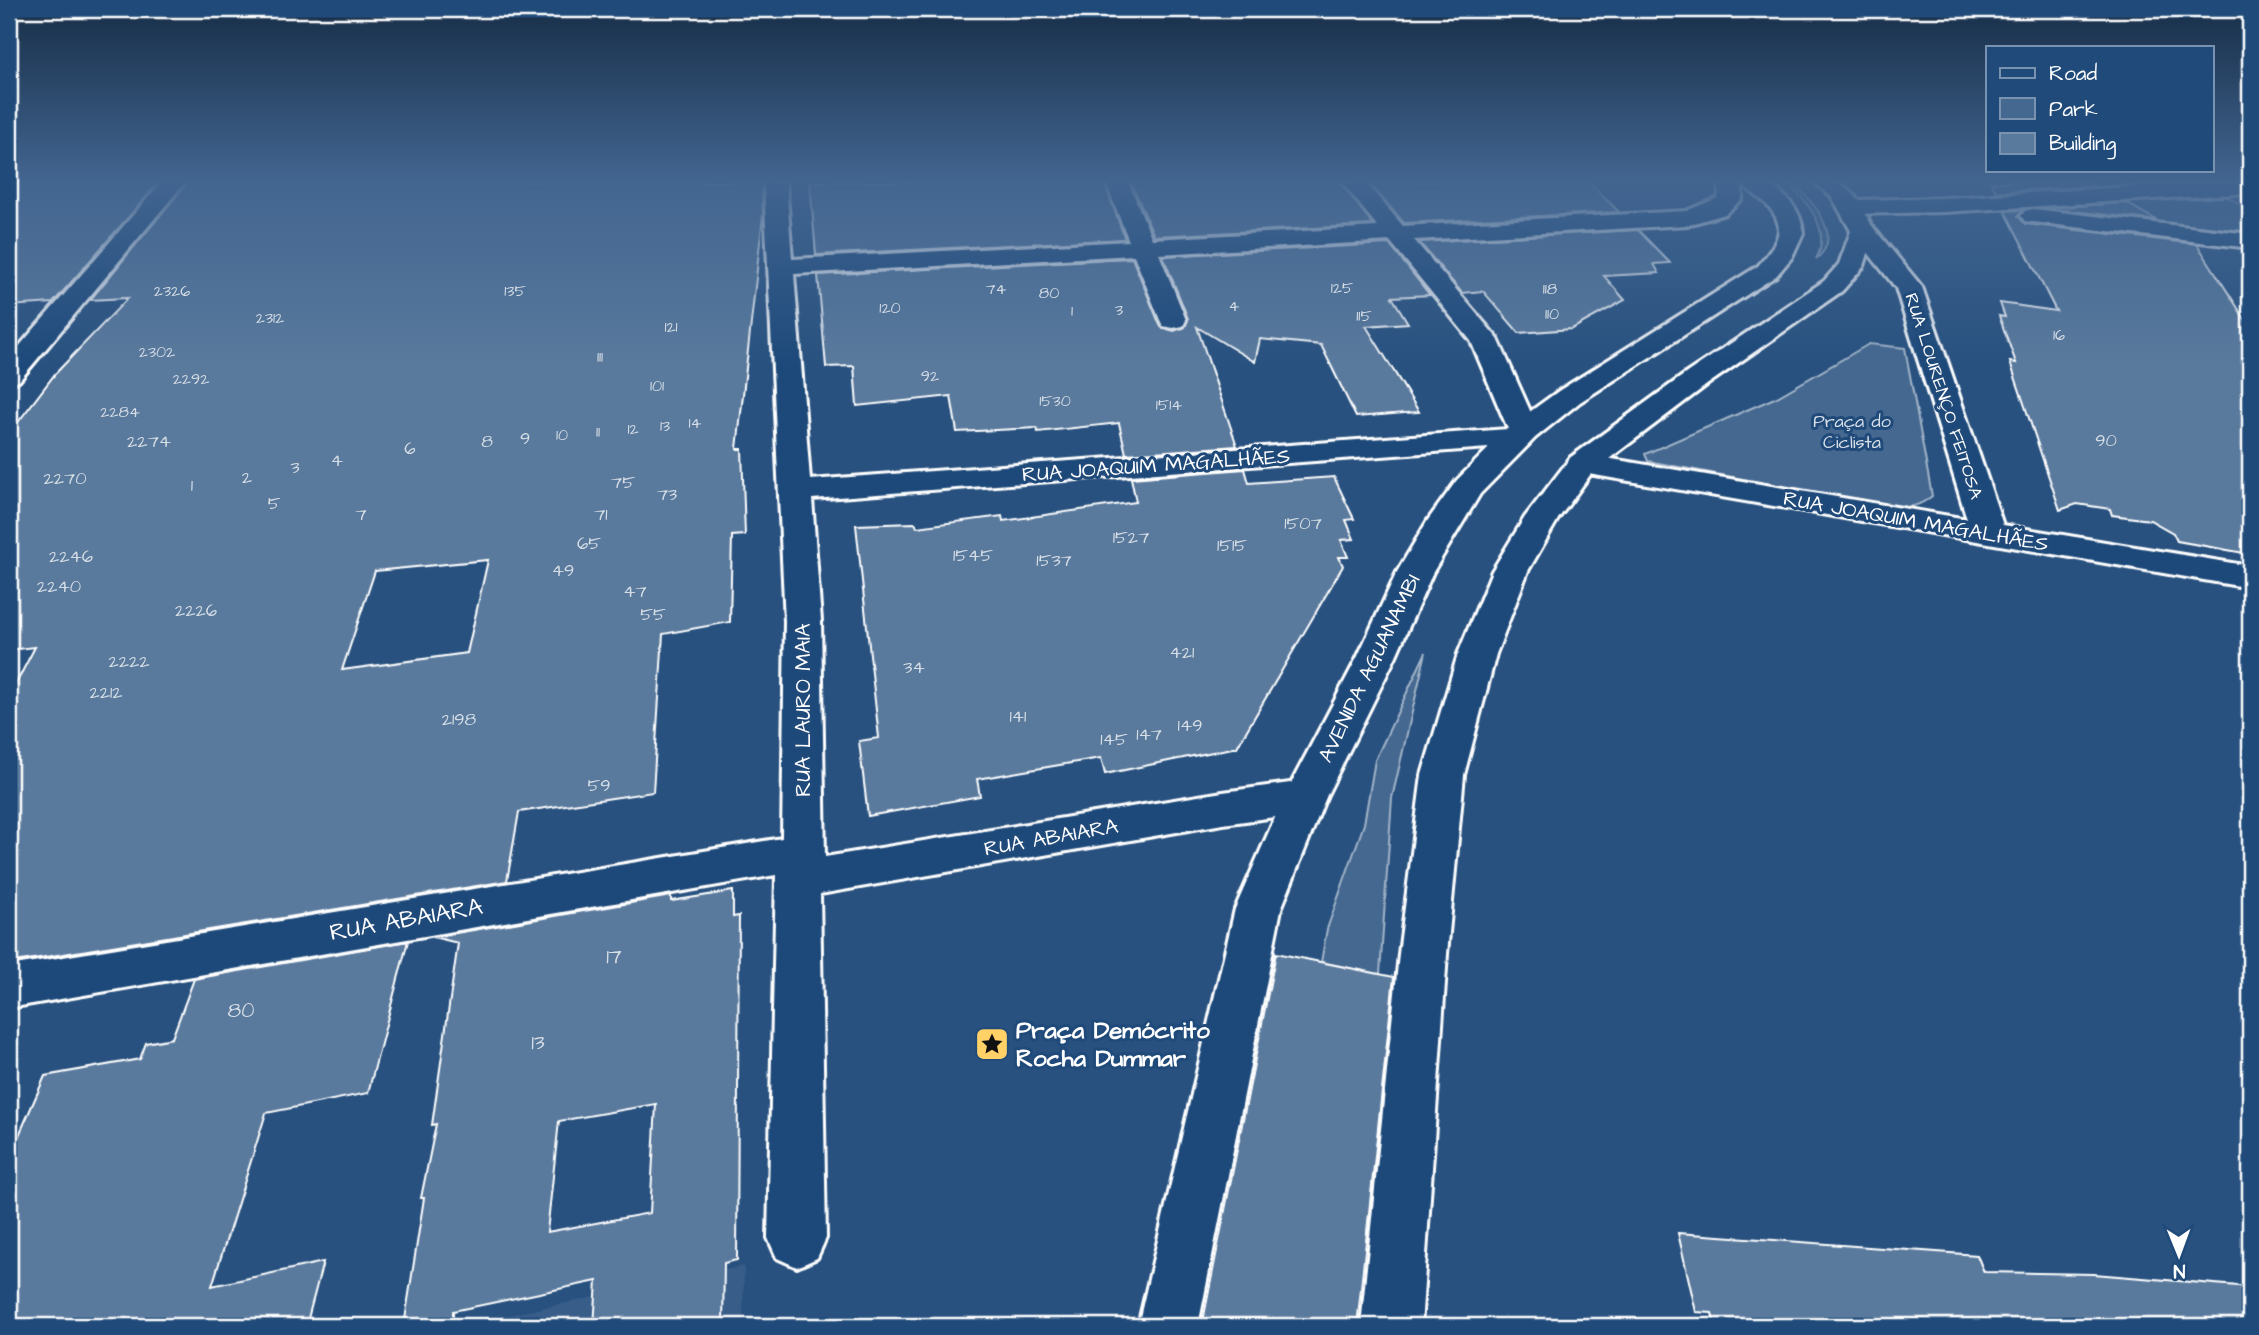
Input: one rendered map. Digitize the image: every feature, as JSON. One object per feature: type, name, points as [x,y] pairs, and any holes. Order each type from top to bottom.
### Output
[{"type":"street","points":[[9,375],[119,244]]},
{"type":"street","name":"RUA LAURO MAIA","points":[[778,244],[803,621],[797,1238]]},
{"type":"street","points":[[779,267],[1179,244]]},
{"type":"street","points":[[1405,244],[1484,339],[1520,434]]},
{"type":"street","name":"AVENIDA AGUANAMBI","points":[[1168,1326],[1258,909],[1305,797],[1376,658],[1415,572],[1468,487],[1520,434],[1570,396],[1767,271],[1783,254],[1787,244]]},
{"type":"street","points":[[1391,1326],[1423,954],[1443,775],[1477,654],[1510,571],[1542,517],[1582,464],[1698,378],[1833,286],[1851,266],[1854,244]]},
{"type":"street","name":"RUA LOURENÇO FEITOSA","points":[[1876,244],[1909,287],[1989,534]]},
{"type":"street","points":[[1143,246],[1173,320]]},
{"type":"street","name":"RUA JOAQUIM MAGALHÃES","points":[[794,491],[1520,434]]},
{"type":"street","name":"RUA JOAQUIM MAGALHÃES","points":[[1582,464],[2250,577]]},
{"type":"street","name":"RUA ABAIARA","points":[[9,987],[800,866],[1305,797]]},
{"type":"shaded area","points":[[744,1266],[743,1326],[456,1326]]},
{"type":"green space","points":[[1820,244],[1826,244],[1816,259]]},
{"type":"green space","name":"Praça do Ciclista","points":[[1869,344],[1905,348],[1932,496],[1923,502],[1896,508],[1648,461],[1645,454],[1777,397]]},
{"type":"green space","points":[[1426,652],[1392,798],[1380,974],[1321,962],[1327,929],[1364,824],[1375,760]]},
{"type":"building","points":[[9,244],[104,244],[53,303],[9,306]]},
{"type":"building","points":[[136,244],[760,244],[737,449],[742,449],[745,535],[732,536],[730,622],[663,634],[653,792],[519,812],[507,881],[9,963],[9,697],[35,647],[9,650],[9,434],[55,374],[128,298],[90,300]],"holes":[[[488,560],[467,653],[342,670],[375,571]]]},
{"type":"building","points":[[815,244],[1023,244],[816,255]]},
{"type":"building","points":[[1389,244],[1430,295],[1392,297],[1408,323],[1366,326],[1419,412],[1356,417],[1321,345],[1260,339],[1255,362],[1197,327],[1237,446],[1126,454],[1119,423],[1038,432],[1037,428],[957,432],[951,396],[857,406],[854,366],[826,367],[818,275],[1132,258],[1161,327],[1174,331],[1185,327],[1188,319],[1163,256]]},
{"type":"building","points":[[1421,244],[1652,244],[1670,263],[1654,264],[1659,273],[1604,276],[1625,300],[1572,329],[1519,333],[1483,291],[1462,293]]},
{"type":"building","points":[[2022,244],[2197,244],[2250,327],[2250,554],[2177,541],[2173,533],[2150,520],[2112,515],[2110,509],[2077,504],[2060,510],[2010,362],[2016,363],[1999,316],[2005,317],[2000,303],[2056,311]]},
{"type":"building","points":[[1245,469],[1249,483],[1334,477],[1354,519],[1346,520],[1354,539],[1341,540],[1348,557],[1339,557],[1343,566],[1237,747],[1105,774],[1101,758],[977,779],[980,796],[868,816],[859,741],[879,738],[856,525],[915,523],[917,527],[1002,516],[1003,521],[1136,502],[1131,478]]},
{"type":"building","points":[[733,891],[733,917],[739,916],[737,1260],[724,1263],[723,1326],[594,1326],[597,1281],[453,1311],[453,1320],[422,1326],[404,1326],[424,1198],[421,1198],[436,1124],[432,1125],[458,943],[433,937],[671,896],[671,901]],"holes":[[[656,1104],[650,1213],[547,1232],[559,1121]]]},
{"type":"building","points":[[408,941],[368,1093],[266,1113],[212,1286],[323,1262],[306,1326],[9,1326],[9,1158],[45,1076],[140,1059],[146,1043],[172,1038],[194,979]]},
{"type":"building","points":[[1276,953],[1394,977],[1357,1326],[1202,1326]]},
{"type":"building","points":[[1678,1233],[1977,1255],[1984,1272],[2094,1274],[2250,1287],[2250,1326],[1715,1326],[1712,1313],[1696,1312]]},
{"type":"place","name":"Praça Demócrito Rocha Dummar","points":[[992,1044]]}]
